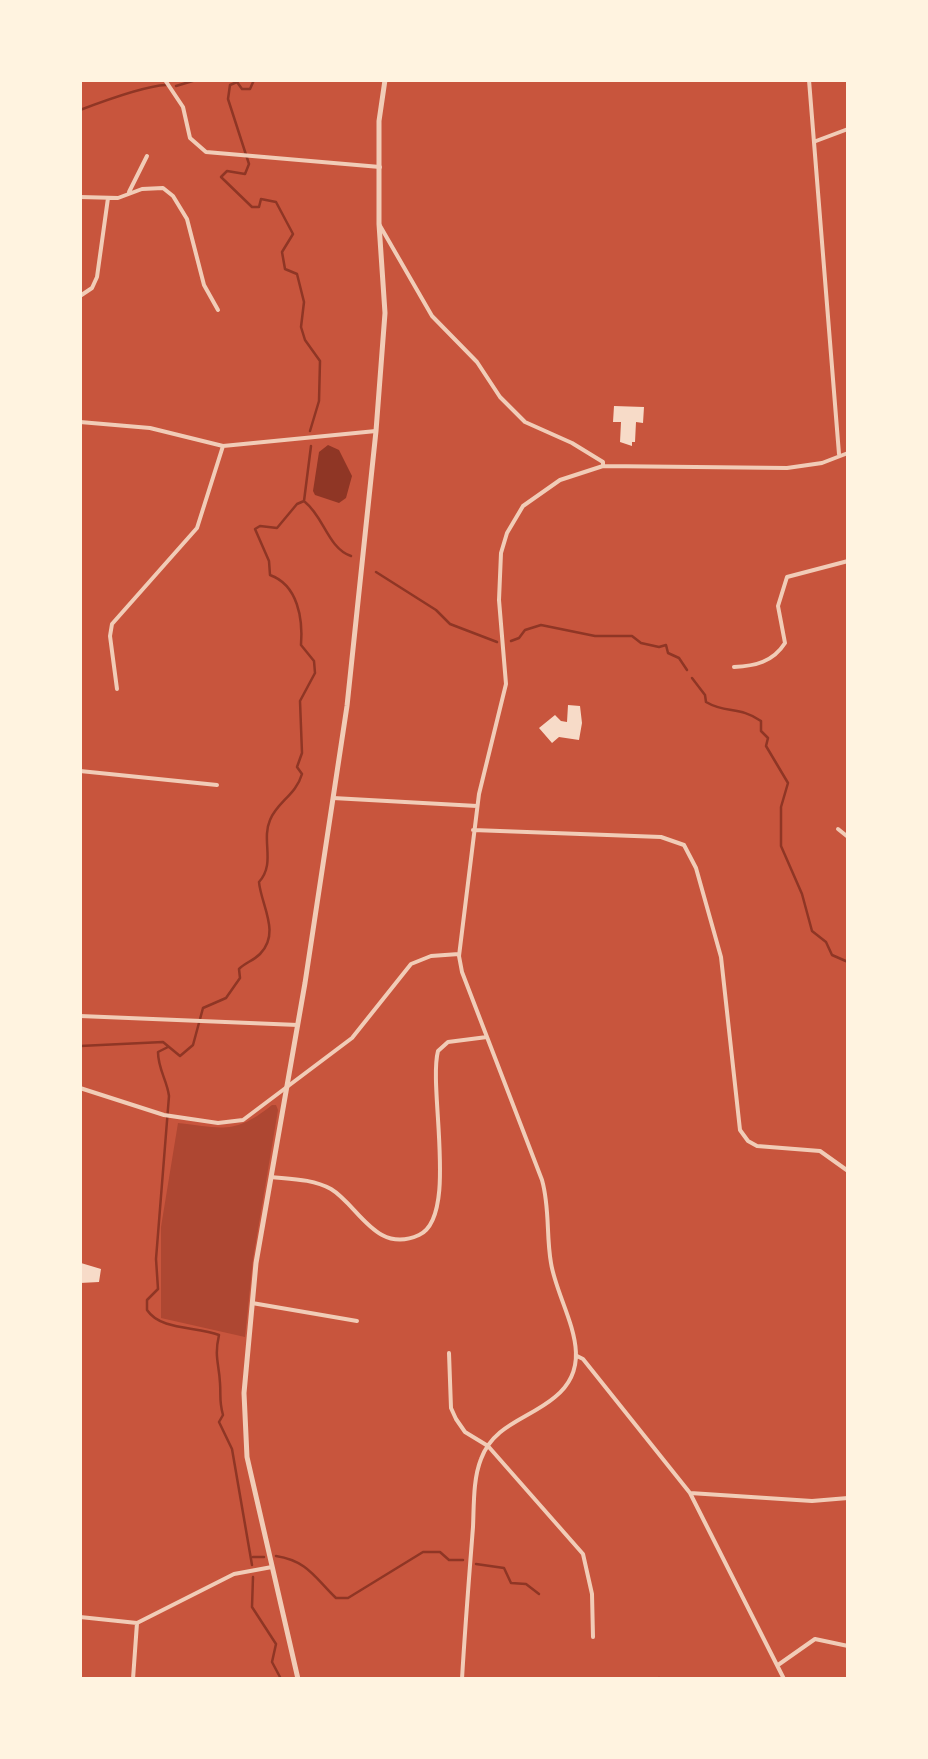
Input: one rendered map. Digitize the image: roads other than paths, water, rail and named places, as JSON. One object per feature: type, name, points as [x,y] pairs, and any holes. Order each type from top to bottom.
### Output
[{"type":"street","points":[[165,80],[180,102],[190,138],[211,154],[380,167]]},
{"type":"street","points":[[298,1679],[247,1457],[244,1428],[252,1303],[333,798],[376,431],[385,312],[379,121],[386,80]]},
{"type":"street","points":[[810,80],[840,456]]},
{"type":"street","points":[[816,140],[848,129]]},
{"type":"street","points":[[127,194],[148,156]]},
{"type":"street","points":[[80,198],[108,198],[142,188],[163,188],[173,196],[187,219],[204,284],[218,310]]},
{"type":"street","points":[[80,296],[92,288],[98,277],[108,198]]},
{"type":"street","points":[[380,224],[432,316],[476,362],[500,397],[525,422],[573,444],[603,462],[603,466]]},
{"type":"street","points":[[80,422],[168,431],[223,446],[376,431]]},
{"type":"street","points":[[117,689],[112,624],[197,528],[223,446]]},
{"type":"street","points":[[462,1679],[478,1466],[488,1446],[504,1428],[560,1393],[573,1372],[577,1356],[572,1326],[551,1266],[542,1180],[462,972],[459,954],[477,806],[506,684],[499,600],[505,540],[530,499],[575,474],[603,466],[787,468],[848,453]]},
{"type":"street","points":[[734,667],[764,662],[784,643],[778,606],[787,577],[848,562]]},
{"type":"street","points":[[80,771],[217,785]]},
{"type":"street","points":[[333,798],[477,806]]},
{"type":"street","points":[[838,829],[848,837]]},
{"type":"street","points":[[474,830],[661,837],[684,845],[696,868],[720,956],[740,1130],[757,1146],[820,1151],[848,1170]]},
{"type":"street","points":[[80,1088],[164,1115],[218,1123],[239,1121],[354,1036],[411,964],[424,958],[459,954]]},
{"type":"street","points":[[80,1016],[298,1024]]},
{"type":"street","points":[[271,1176],[328,1187],[370,1228],[386,1236],[411,1238],[423,1233],[434,1218],[438,1202],[440,1142],[434,1078],[438,1051],[448,1042],[488,1037]]},
{"type":"street","points":[[252,1303],[357,1321]]},
{"type":"street","points":[[449,1353],[450,1408],[465,1432],[488,1446],[583,1554],[592,1594],[592,1637]]},
{"type":"street","points":[[577,1356],[690,1493],[784,1679]]},
{"type":"street","points":[[690,1493],[812,1501],[848,1498]]},
{"type":"street","points":[[80,1617],[137,1623],[234,1574],[272,1567]]},
{"type":"street","points":[[133,1679],[137,1623]]},
{"type":"street","points":[[778,1666],[816,1639],[848,1646]]},
{"type":"waterway","points":[[176,86],[196,80]]},
{"type":"waterway","points":[[254,80],[250,89],[242,89],[237,82],[230,85],[228,99],[249,164],[245,174],[227,171],[221,177],[252,207],[259,207],[261,199],[276,202],[293,234],[282,252],[285,269],[297,274],[304,302],[301,327],[320,361],[319,401],[310,431]]},
{"type":"waterway","points":[[80,110],[166,85]]},
{"type":"waterway","points":[[80,1046],[163,1042],[180,1056],[193,1045],[203,1008],[226,998],[240,978],[239,969],[266,946],[269,928],[259,882],[267,867],[268,828],[273,814],[302,774],[297,767],[302,753],[300,701],[315,673],[314,661],[301,645],[297,604],[287,586],[270,575],[269,561],[255,529],[277,528],[304,501],[311,446]]},
{"type":"waterway","points":[[305,502],[331,539],[351,556]]},
{"type":"waterway","points":[[376,572],[436,610],[450,624],[497,642]]},
{"type":"waterway","points":[[511,641],[525,630],[541,625],[595,636],[632,636],[641,643],[666,645],[668,653],[679,658],[687,670]]},
{"type":"waterway","points":[[692,678],[706,702],[761,721],[761,731],[768,738],[766,746],[788,783],[781,807],[781,846],[802,894],[812,931],[826,942],[832,955],[848,962]]},
{"type":"waterway","points":[[168,1047],[158,1052],[169,1096],[156,1259],[158,1289],[147,1300],[147,1310],[161,1322],[219,1335],[223,1415],[219,1422],[232,1449],[252,1565]]},
{"type":"waterway","points":[[276,1556],[304,1566],[336,1598],[348,1598],[423,1552],[440,1552],[449,1560],[463,1560]]},
{"type":"waterway","points":[[253,1557],[264,1557]]},
{"type":"waterway","points":[[476,1564],[504,1568],[511,1583],[526,1584],[539,1594]]},
{"type":"waterway","points":[[253,1577],[252,1607],[276,1644],[272,1662],[281,1679]]}]
